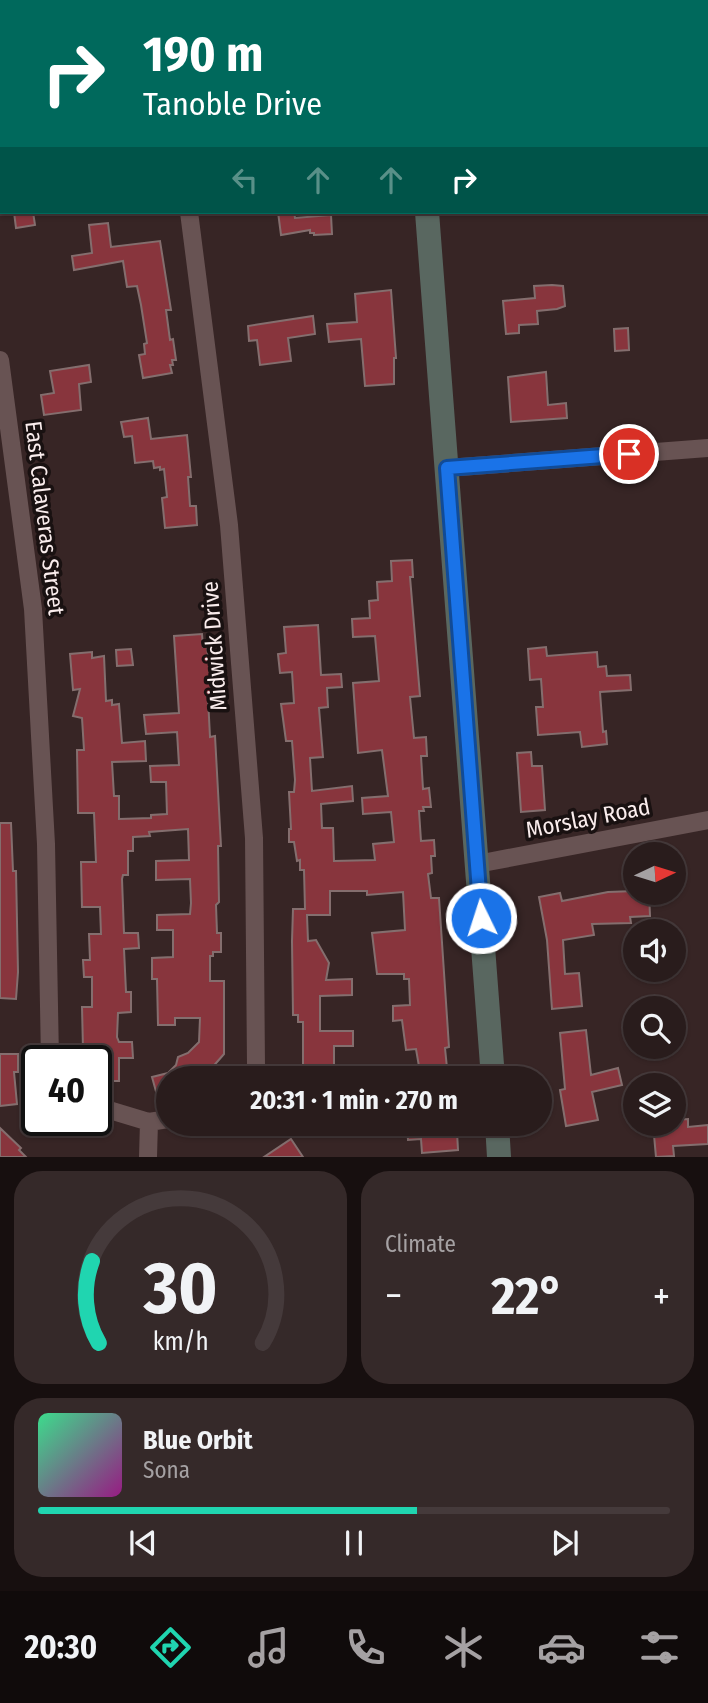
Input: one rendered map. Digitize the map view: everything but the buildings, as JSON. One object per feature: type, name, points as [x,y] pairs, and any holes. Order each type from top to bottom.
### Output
[{"type":"street","name":"Midwick Drive","points":[[189,214],[229,525],[254,838],[256,1066]]},
{"type":"street","points":[[427,214],[492,1066]]},
{"type":"street","name":"East Calaveras Street","points":[[0,360],[33,609],[46,844],[50,1045]]},
{"type":"street","points":[[447,468],[708,448]]},
{"type":"street","name":"Morslay Road","points":[[477,864],[708,820]]},
{"type":"street","points":[[112,1111],[149,1122],[156,1121]]},
{"type":"street","points":[[148,1157],[149,1122]]},
{"type":"street","points":[[498,1136],[499,1157]]},
{"type":"route","points":[[481,918],[447,468],[629,454]]}]
